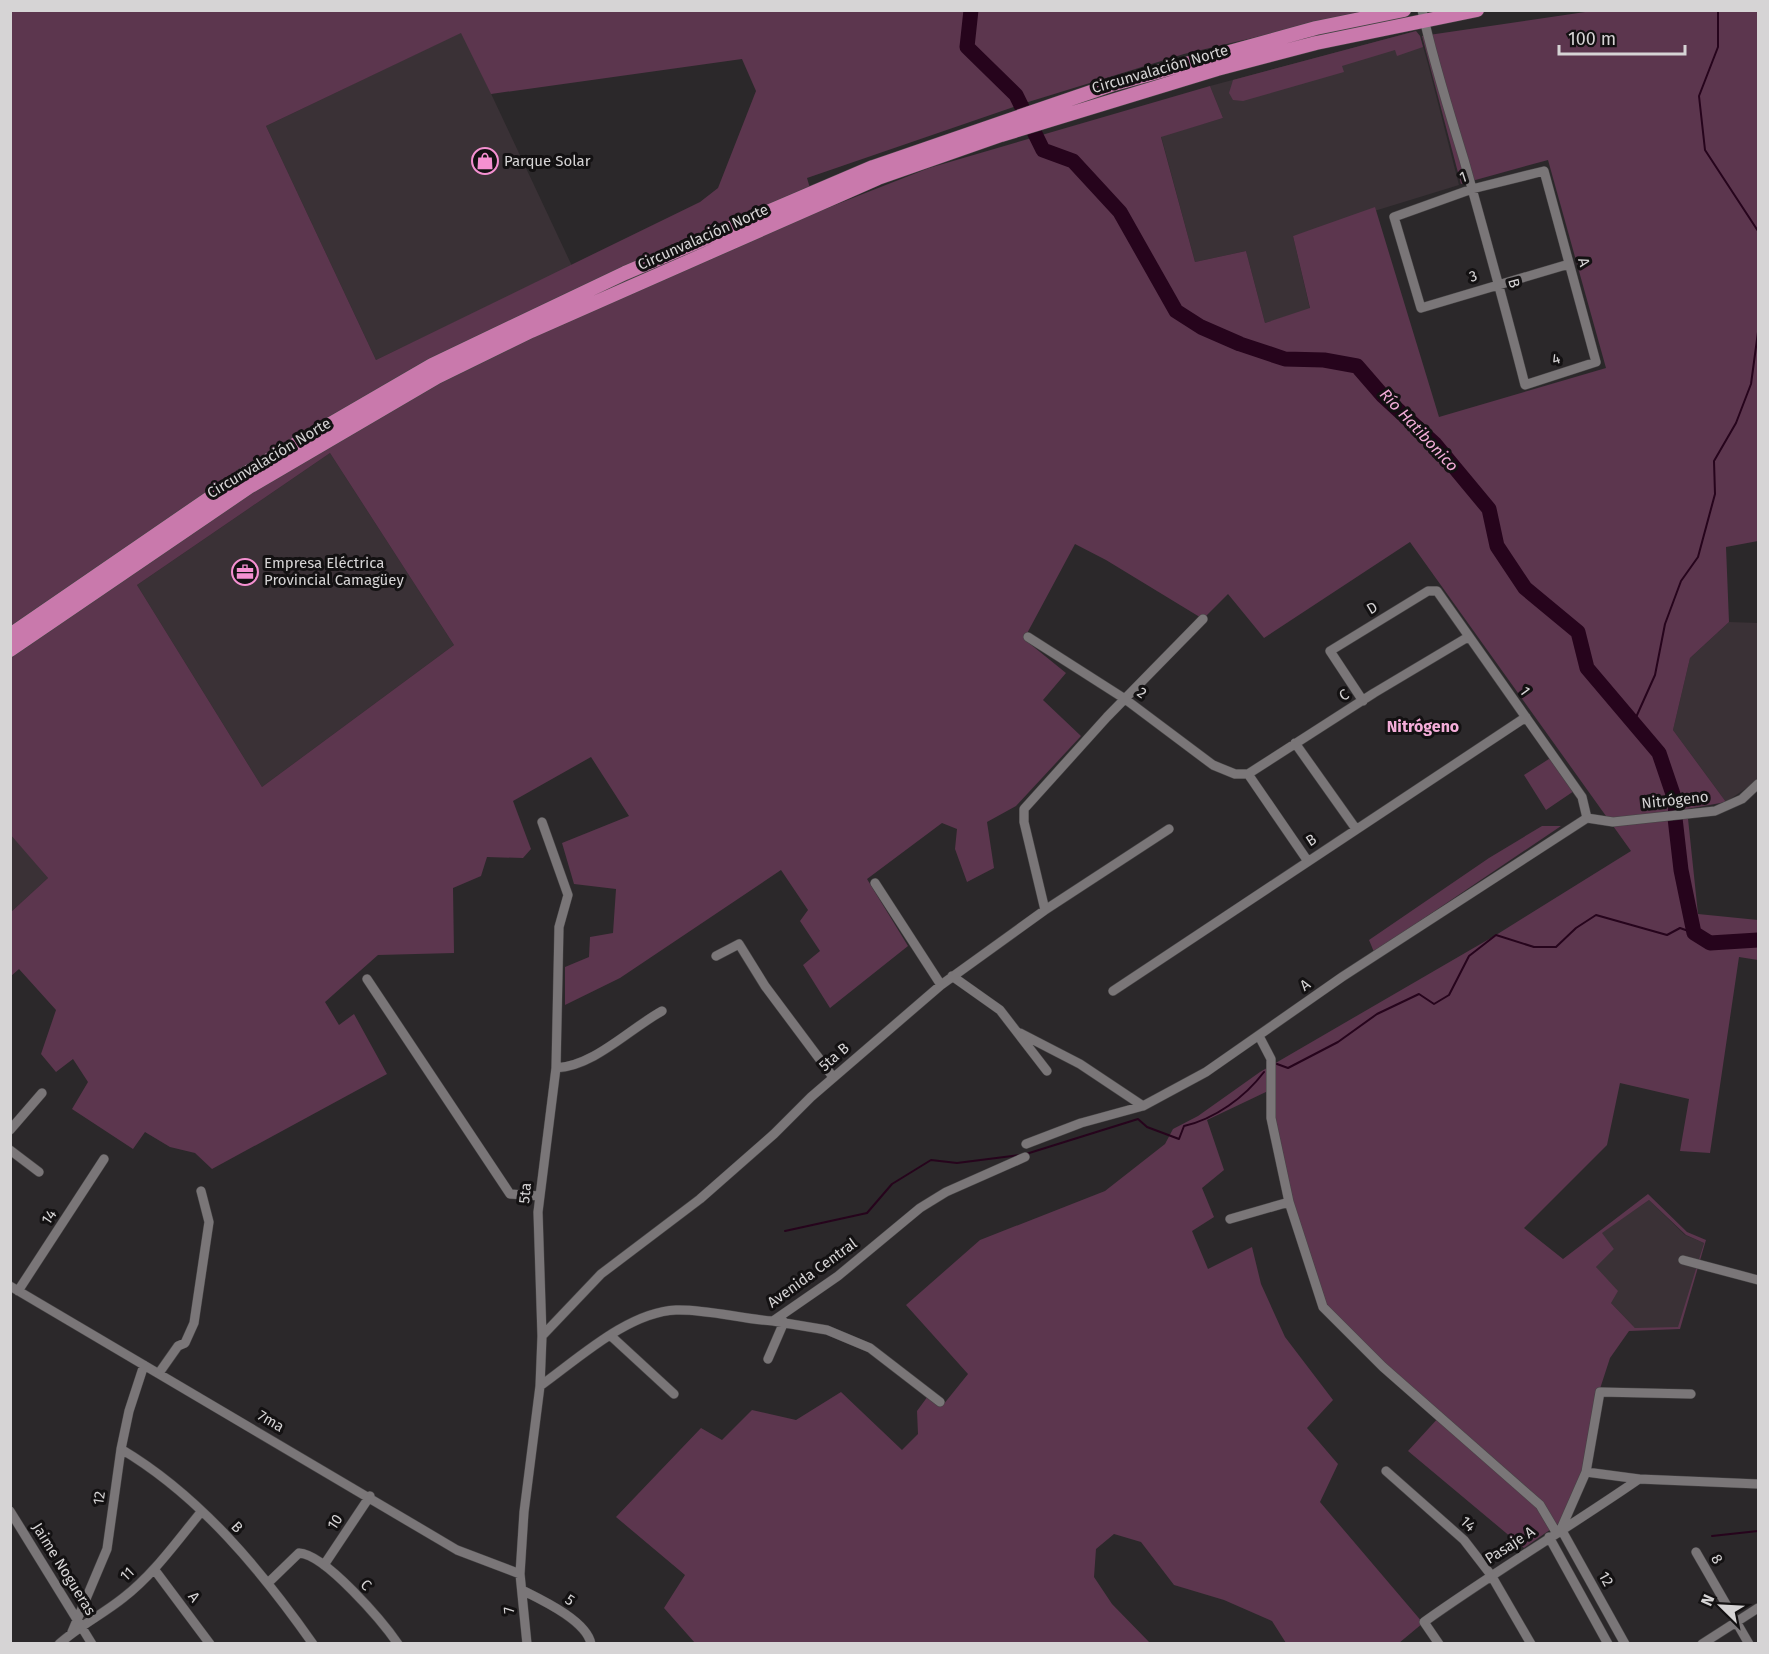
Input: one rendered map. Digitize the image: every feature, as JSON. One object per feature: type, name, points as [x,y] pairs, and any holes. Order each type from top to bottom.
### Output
[{"type":"highway","name":"Circunvalación Norte","points":[[10,635],[246,473],[432,365],[625,273],[873,168],[1215,62],[1316,28],[1404,10]]},
{"type":"highway","name":"Circunvalación Norte","points":[[1215,62],[1316,43],[1424,15],[1477,10]]},
{"type":"highway","name":"Circunvalación Norte","points":[[10,650],[249,487],[437,377],[531,331],[878,178],[999,129]]},
{"type":"street","name":"B","points":[[1424,15],[1525,385]]},
{"type":"street","name":"1","points":[[1421,308],[1394,217],[1472,189],[1544,171]]},
{"type":"street","name":"A","points":[[1544,171],[1596,362]]},
{"type":"street","name":"3","points":[[1421,308],[1569,264]]},
{"type":"street","name":"4","points":[[1525,385],[1596,362]]},
{"type":"street","name":"1","points":[[1428,591],[1437,591],[1526,717],[1582,797],[1587,818]]},
{"type":"street","name":"D","points":[[1363,701],[1330,651],[1428,591]]},
{"type":"street","points":[[1046,910],[1024,822],[1024,809],[1125,699],[1203,620]]},
{"type":"street","name":"C","points":[[1248,774],[1468,637]]},
{"type":"street","name":"2","points":[[1028,638],[1125,699],[1212,765],[1235,774],[1248,774]]},
{"type":"street","name":"B","points":[[1113,991],[1307,860],[1526,717]]},
{"type":"street","points":[[1295,743],[1356,829]]},
{"type":"street","points":[[1248,774],[1307,860]]},
{"type":"street","name":"Nitrógeno","points":[[1587,818],[1613,822],[1715,811],[1742,799],[1758,784]]},
{"type":"street","name":"A","points":[[1026,1144],[1081,1123],[1143,1106],[1206,1072],[1342,976],[1587,818]]},
{"type":"street","name":"5ta","points":[[520,1574],[524,1512],[540,1386],[542,1336],[540,1196],[556,1068],[559,927],[568,895],[542,822]]},
{"type":"street","name":"5ta B","points":[[542,1336],[601,1274],[700,1199],[833,1077],[952,976],[1046,910],[1169,829]]},
{"type":"street","points":[[875,883],[941,985]]},
{"type":"street","points":[[716,956],[739,944],[765,986],[833,1077]]},
{"type":"street","points":[[952,976],[1000,1010],[1020,1033],[1047,1071]]},
{"type":"street","points":[[367,979],[510,1194],[540,1196]]},
{"type":"street","points":[[556,1068],[586,1062],[662,1011]]},
{"type":"street","points":[[1020,1033],[1080,1064],[1143,1106]]},
{"type":"street","points":[[1259,1036],[1271,1059],[1271,1118],[1289,1202],[1323,1307],[1383,1367],[1539,1505],[1555,1533]]},
{"type":"street","points":[[10,1130],[42,1094]]},
{"type":"street","points":[[10,1150],[39,1172]]},
{"type":"street","name":"Avenida Central","points":[[540,1386],[630,1323],[653,1313],[675,1310],[772,1321],[838,1276],[920,1208],[946,1192],[1025,1157]]},
{"type":"street","name":"14","points":[[14,1288],[104,1159]]},
{"type":"street","points":[[159,1373],[178,1346],[186,1343],[194,1323],[209,1222],[201,1191]]},
{"type":"street","points":[[1230,1219],[1289,1202]]},
{"type":"street","points":[[1683,1260],[1758,1280]]},
{"type":"street","name":"7ma","points":[[14,1288],[370,1496],[457,1550],[520,1574]]},
{"type":"street","points":[[772,1321],[827,1330],[870,1348],[940,1402]]},
{"type":"street","points":[[768,1359],[784,1322]]},
{"type":"street","points":[[610,1336],[674,1394]]},
{"type":"street","name":"12","points":[[80,1622],[107,1549],[121,1449],[129,1411],[144,1365]]},
{"type":"street","points":[[1555,1533],[1586,1472],[1600,1392],[1691,1394]]},
{"type":"street","name":"B","points":[[121,1449],[154,1469],[201,1512],[269,1581],[313,1644]]},
{"type":"street","name":"14","points":[[1386,1471],[1464,1540],[1491,1575],[1531,1644]]},
{"type":"street","points":[[1586,1472],[1639,1479],[1758,1484]]},
{"type":"street","name":"Pasaje A","points":[[1439,1644],[1424,1622],[1491,1575],[1604,1504],[1639,1479]]},
{"type":"street","name":"10","points":[[324,1565],[370,1496]]},
{"type":"street","name":"Jaime Nogueras","points":[[10,1511],[92,1644]]},
{"type":"street","name":"11","points":[[59,1644],[80,1622],[124,1598],[154,1569],[201,1512]]},
{"type":"street","name":"12","points":[[1555,1533],[1608,1644]]},
{"type":"street","name":"12","points":[[1555,1533],[1625,1644]]},
{"type":"street","name":"C","points":[[269,1581],[299,1552],[307,1553],[324,1565],[387,1627],[398,1644]]},
{"type":"street","name":"8","points":[[1695,1552],[1749,1644]]},
{"type":"street","name":"A","points":[[154,1569],[210,1644]]},
{"type":"street","name":"7","points":[[520,1574],[527,1644]]},
{"type":"street","name":"5","points":[[522,1590],[573,1620],[590,1636],[591,1644]]},
{"type":"street","points":[[1702,1644],[1758,1608]]},
{"type":"shaded area","points":[[11,11],[1369,11],[1184,54],[1025,103],[807,178],[817,212],[929,168],[1210,86],[1223,118],[1161,137],[1195,262],[1246,251],[1265,323],[1310,308],[1293,236],[1375,207],[1439,417],[1606,368],[1548,160],[1461,184],[1422,36],[1592,11],[1758,11],[1758,541],[1726,547],[1729,622],[1690,658],[1673,730],[1726,802],[1687,809],[1698,914],[1758,920],[1758,960],[1739,957],[1710,1153],[1680,1151],[1689,1099],[1620,1083],[1607,1145],[1524,1228],[1563,1259],[1648,1194],[1687,1232],[1706,1240],[1680,1329],[1629,1331],[1610,1358],[1597,1398],[1588,1467],[1564,1520],[1524,1548],[1408,1451],[1440,1416],[1326,1308],[1289,1202],[1268,1091],[1207,1120],[1224,1170],[1202,1188],[1214,1217],[1192,1231],[1208,1269],[1252,1247],[1261,1284],[1285,1337],[1333,1400],[1307,1428],[1338,1464],[1320,1502],[1423,1623],[1399,1643],[1286,1643],[1272,1621],[1224,1600],[1174,1585],[1141,1542],[1114,1534],[1096,1549],[1094,1577],[1112,1604],[1150,1643],[695,1643],[664,1608],[685,1575],[616,1517],[701,1428],[722,1440],[752,1410],[796,1420],[841,1392],[902,1450],[918,1434],[917,1411],[928,1396],[943,1405],[968,1374],[906,1305],[980,1240],[1105,1191],[1165,1144],[1173,1129],[1198,1116],[1260,1072],[1496,935],[1631,851],[1410,542],[1264,638],[1228,594],[1203,619],[1106,560],[1075,544],[1024,639],[1066,673],[1043,700],[1081,736],[1016,806],[987,822],[994,868],[967,882],[955,849],[957,829],[942,823],[867,879],[908,946],[830,1008],[803,965],[820,951],[800,921],[808,910],[781,870],[620,978],[565,1005],[565,967],[589,957],[590,937],[613,933],[616,889],[574,884],[562,843],[629,816],[591,757],[513,801],[531,849],[523,858],[487,857],[481,876],[453,888],[454,953],[378,955],[325,1002],[339,1025],[354,1014],[387,1074],[212,1169],[195,1153],[170,1147],[145,1132],[133,1149],[72,1109],[88,1082],[73,1059],[56,1072],[41,1054],[56,1010],[19,969],[11,976],[11,912],[48,878],[10,834]],"holes":[[[461,33],[491,94],[742,59],[756,91],[718,188],[700,202],[376,360],[266,126]],[[330,453],[454,645],[262,787],[137,585]],[[1649,1200],[1686,1235],[1704,1243],[1678,1327],[1635,1328],[1611,1303],[1618,1291],[1596,1267],[1614,1249],[1602,1233]]]},
{"type":"shaded area","points":[[1416,31],[1420,36],[1428,64],[1459,185],[1293,236],[1310,309],[1265,323],[1246,251],[1195,262],[1161,136],[1223,118],[1210,86]]},
{"type":"shaded area","points":[[1416,31],[1423,47],[1397,56],[1395,50],[1342,66],[1344,72],[1243,101],[1233,100],[1229,93],[1233,80]]},
{"type":"shaded area","points":[[462,32],[572,266],[376,360],[266,126]]},
{"type":"shaded area","points":[[330,453],[454,645],[262,787],[137,585]]},
{"type":"shaded area","points":[[1729,622],[1758,623],[1758,780],[1726,802],[1673,730],[1690,658]]},
{"type":"shaded area","points":[[1552,757],[1574,791],[1546,810],[1524,775]]},
{"type":"shaded area","points":[[1542,826],[1561,826],[1374,952],[1369,940],[1489,858]]},
{"type":"shaded area","points":[[11,834],[48,878],[11,912]]},
{"type":"shaded area","points":[[1649,1200],[1685,1235],[1704,1243],[1679,1328],[1635,1328],[1611,1303],[1596,1267],[1614,1249],[1601,1233]]},
{"type":"waterway","name":"Río Hatibonico","points":[[971,10],[967,47],[1016,95],[1043,150],[1073,161],[1120,212],[1176,311],[1201,327],[1240,344],[1285,359],[1324,360],[1357,366],[1383,396],[1435,444],[1489,509],[1497,546],[1525,588],[1578,632],[1587,668],[1659,753],[1676,803],[1675,818],[1681,870],[1694,933],[1710,943],[1758,940]]},
{"type":"waterway","points":[[1718,10],[1718,47],[1699,96],[1705,150],[1758,231]]},
{"type":"waterway","points":[[1633,724],[1655,675],[1665,624],[1681,581],[1698,557],[1715,494],[1714,461],[1736,423],[1751,384],[1758,332]]},
{"type":"waterway","points":[[1277,1064],[1288,1068],[1338,1042],[1377,1014],[1419,994],[1434,1004],[1449,995],[1469,956],[1496,935],[1534,947],[1556,947],[1576,928],[1596,915],[1667,935],[1680,928],[1694,933]]},
{"type":"waterway","points":[[1026,1154],[1138,1119],[1147,1127],[1179,1139],[1184,1126],[1196,1123],[1229,1106],[1264,1072]]},
{"type":"waterway","points":[[785,1231],[867,1213],[892,1184],[931,1160],[957,1163],[1020,1155]]},
{"type":"waterway","points":[[1712,1536],[1758,1531]]},
{"type":"place","name":"Parque Solar","points":[[485,161]]},
{"type":"place","name":"Empresa Eléctrica Provincial Camagüey","points":[[245,572]]},
{"type":"district","name":"Nitrógeno","points":[[1423,726]]}]
